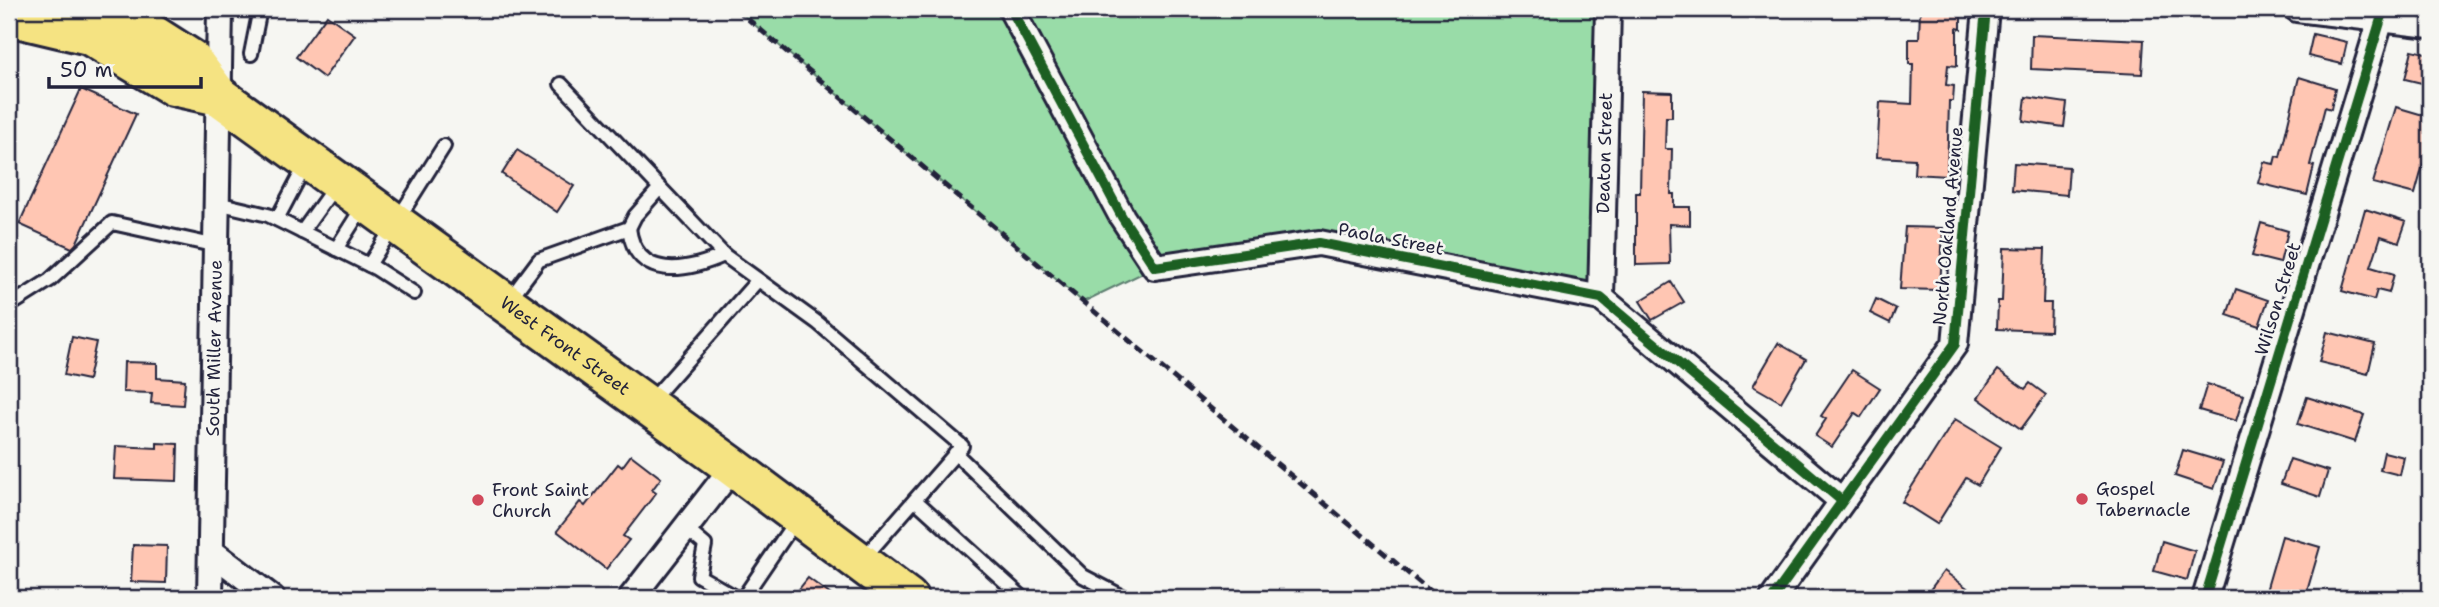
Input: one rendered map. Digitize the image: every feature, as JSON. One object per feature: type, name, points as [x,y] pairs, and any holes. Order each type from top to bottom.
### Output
[{"type":"main road","name":"West Front Street","points":[[9,16],[107,20],[173,86],[219,96],[733,467],[860,563],[899,596]]},
{"type":"street","name":"South Miller Avenue","points":[[211,598],[220,9]]},
{"type":"street","name":"Paola Street","points":[[1011,9],[1122,217],[1154,267],[1319,243],[1601,298],[1842,501]]},
{"type":"street","name":"Deaton Street","points":[[1601,298],[1608,9]]},
{"type":"street","name":"North Oakland Avenue","points":[[1773,598],[1955,344],[1986,9]]},
{"type":"street","points":[[2297,9],[2382,14],[2430,25]]},
{"type":"street","name":"Wilson Street","points":[[2205,598],[2382,14]]},
{"type":"street","points":[[631,598],[733,467]]},
{"type":"street","points":[[212,552],[272,598]]},
{"type":"lane","points":[[251,54],[260,9]]},
{"type":"lane","points":[[561,84],[724,255],[818,323],[962,446],[860,563]]},
{"type":"lane","points":[[369,265],[444,146]]},
{"type":"lane","points":[[277,219],[308,160]]},
{"type":"lane","points":[[659,189],[635,216],[629,228],[636,250],[660,268],[695,267],[724,255]]},
{"type":"lane","points":[[303,232],[352,192]]},
{"type":"lane","points":[[336,249],[352,192]]},
{"type":"lane","points":[[217,203],[277,219],[369,265],[414,293]]},
{"type":"lane","points":[[9,306],[50,280],[112,223],[217,246]]},
{"type":"lane","points":[[506,304],[539,260],[629,228]]},
{"type":"lane","points":[[647,405],[758,280]]},
{"type":"lane","points":[[955,453],[1083,576],[1125,598]]},
{"type":"lane","points":[[915,500],[1023,598]]},
{"type":"lane","points":[[743,598],[799,516]]},
{"type":"lane","points":[[685,528],[705,544],[699,576],[737,598]]},
{"type":"green space","points":[[736,9],[1608,9],[1601,298],[1319,243],[1155,267],[1083,302]]},
{"type":"building","points":[[1920,9],[1961,9],[1961,29],[1957,28],[1957,66],[1948,65],[1946,85],[1954,86],[1953,101],[1949,101],[1947,176],[1914,174],[1915,159],[1877,157],[1880,102],[1912,104],[1913,64],[1909,64],[1909,39],[1919,39]]},
{"type":"building","points":[[327,15],[355,35],[324,78],[296,57]]},
{"type":"building","points":[[2313,34],[2347,42],[2342,64],[2308,56]]},
{"type":"building","points":[[2032,35],[2144,40],[2142,74],[2031,69]]},
{"type":"building","points":[[2412,50],[2430,54],[2430,85],[2405,79]]},
{"type":"building","points":[[2299,77],[2335,88],[2331,109],[2325,107],[2310,165],[2314,166],[2307,195],[2258,183],[2264,162],[2274,164],[2276,156],[2280,157]]},
{"type":"building","points":[[81,89],[136,114],[72,248],[19,224]]},
{"type":"building","points":[[1642,91],[1672,92],[1672,117],[1666,117],[1665,149],[1672,149],[1671,194],[1674,194],[1674,207],[1690,207],[1690,225],[1669,224],[1670,264],[1636,265],[1636,193],[1640,193]]},
{"type":"building","points":[[2026,97],[2067,103],[2064,127],[2023,121]]},
{"type":"building","points":[[2396,107],[2430,117],[2430,152],[2427,151],[2415,194],[2373,183]]},
{"type":"building","points":[[517,150],[574,186],[557,212],[502,174]]},
{"type":"building","points":[[2014,163],[2069,167],[2067,195],[2012,190]]},
{"type":"building","points":[[2365,209],[2406,222],[2399,242],[2381,236],[2371,267],[2394,274],[2389,293],[2377,290],[2374,300],[2342,291]]},
{"type":"building","points":[[2261,223],[2288,231],[2280,263],[2252,256]]},
{"type":"building","points":[[1905,227],[1943,228],[1940,290],[1900,289]]},
{"type":"building","points":[[2004,248],[2045,249],[2043,303],[2051,303],[2050,331],[1997,329],[1998,301],[2002,301]]},
{"type":"building","points":[[1671,282],[1684,302],[1652,320],[1640,301]]},
{"type":"building","points":[[2236,289],[2268,300],[2259,326],[2227,315]]},
{"type":"building","points":[[1876,299],[1896,309],[1890,323],[1870,313]]},
{"type":"building","points":[[2327,332],[2375,344],[2368,374],[2319,362]]},
{"type":"building","points":[[72,337],[96,342],[88,380],[64,375]]},
{"type":"building","points":[[1778,343],[1806,359],[1781,402],[1753,386]]},
{"type":"building","points":[[124,362],[157,363],[157,378],[185,380],[183,405],[151,403],[152,393],[123,392]]},
{"type":"building","points":[[1852,370],[1880,388],[1861,417],[1855,413],[1832,447],[1815,436],[1826,419],[1821,416]]},
{"type":"building","points":[[1998,370],[2025,389],[2030,383],[2046,395],[2021,429],[1978,398]]},
{"type":"building","points":[[2207,384],[2244,395],[2236,421],[2199,410]]},
{"type":"building","points":[[2307,397],[2364,415],[2355,442],[2298,424]]},
{"type":"building","points":[[1955,419],[2001,447],[1978,485],[1966,478],[1937,524],[1902,502]]},
{"type":"building","points":[[157,443],[178,444],[177,481],[114,479],[116,446],[157,448]]},
{"type":"building","points":[[2183,450],[2223,462],[2214,489],[2175,476]]},
{"type":"building","points":[[2384,452],[2404,457],[2400,475],[2380,470]]},
{"type":"building","points":[[631,455],[661,478],[652,490],[656,493],[623,536],[629,540],[606,569],[557,531],[580,502],[585,506],[618,464],[622,467]]},
{"type":"building","points":[[2290,459],[2328,471],[2320,497],[2281,484]]},
{"type":"building","points":[[2282,536],[2320,547],[2305,598],[2264,598]]},
{"type":"building","points":[[2162,541],[2195,551],[2187,580],[2154,571]]},
{"type":"building","points":[[133,545],[167,546],[166,583],[131,582]]},
{"type":"building","points":[[1944,571],[1981,598],[1924,598]]},
{"type":"building","points":[[808,578],[835,598],[792,598]]},
{"type":"railway","points":[[736,9],[1438,598]]},
{"type":"cycle path","points":[[1011,9],[1122,217],[1155,267],[1319,243],[1601,298],[1842,501]]},
{"type":"cycle path","points":[[1773,598],[1955,344],[1986,9]]},
{"type":"cycle path","points":[[2205,598],[2382,9]]},
{"type":"place","name":"Gospel Tabernacle","points":[[2082,499]]},
{"type":"place","name":"Front Saint Church","points":[[478,500]]}]
